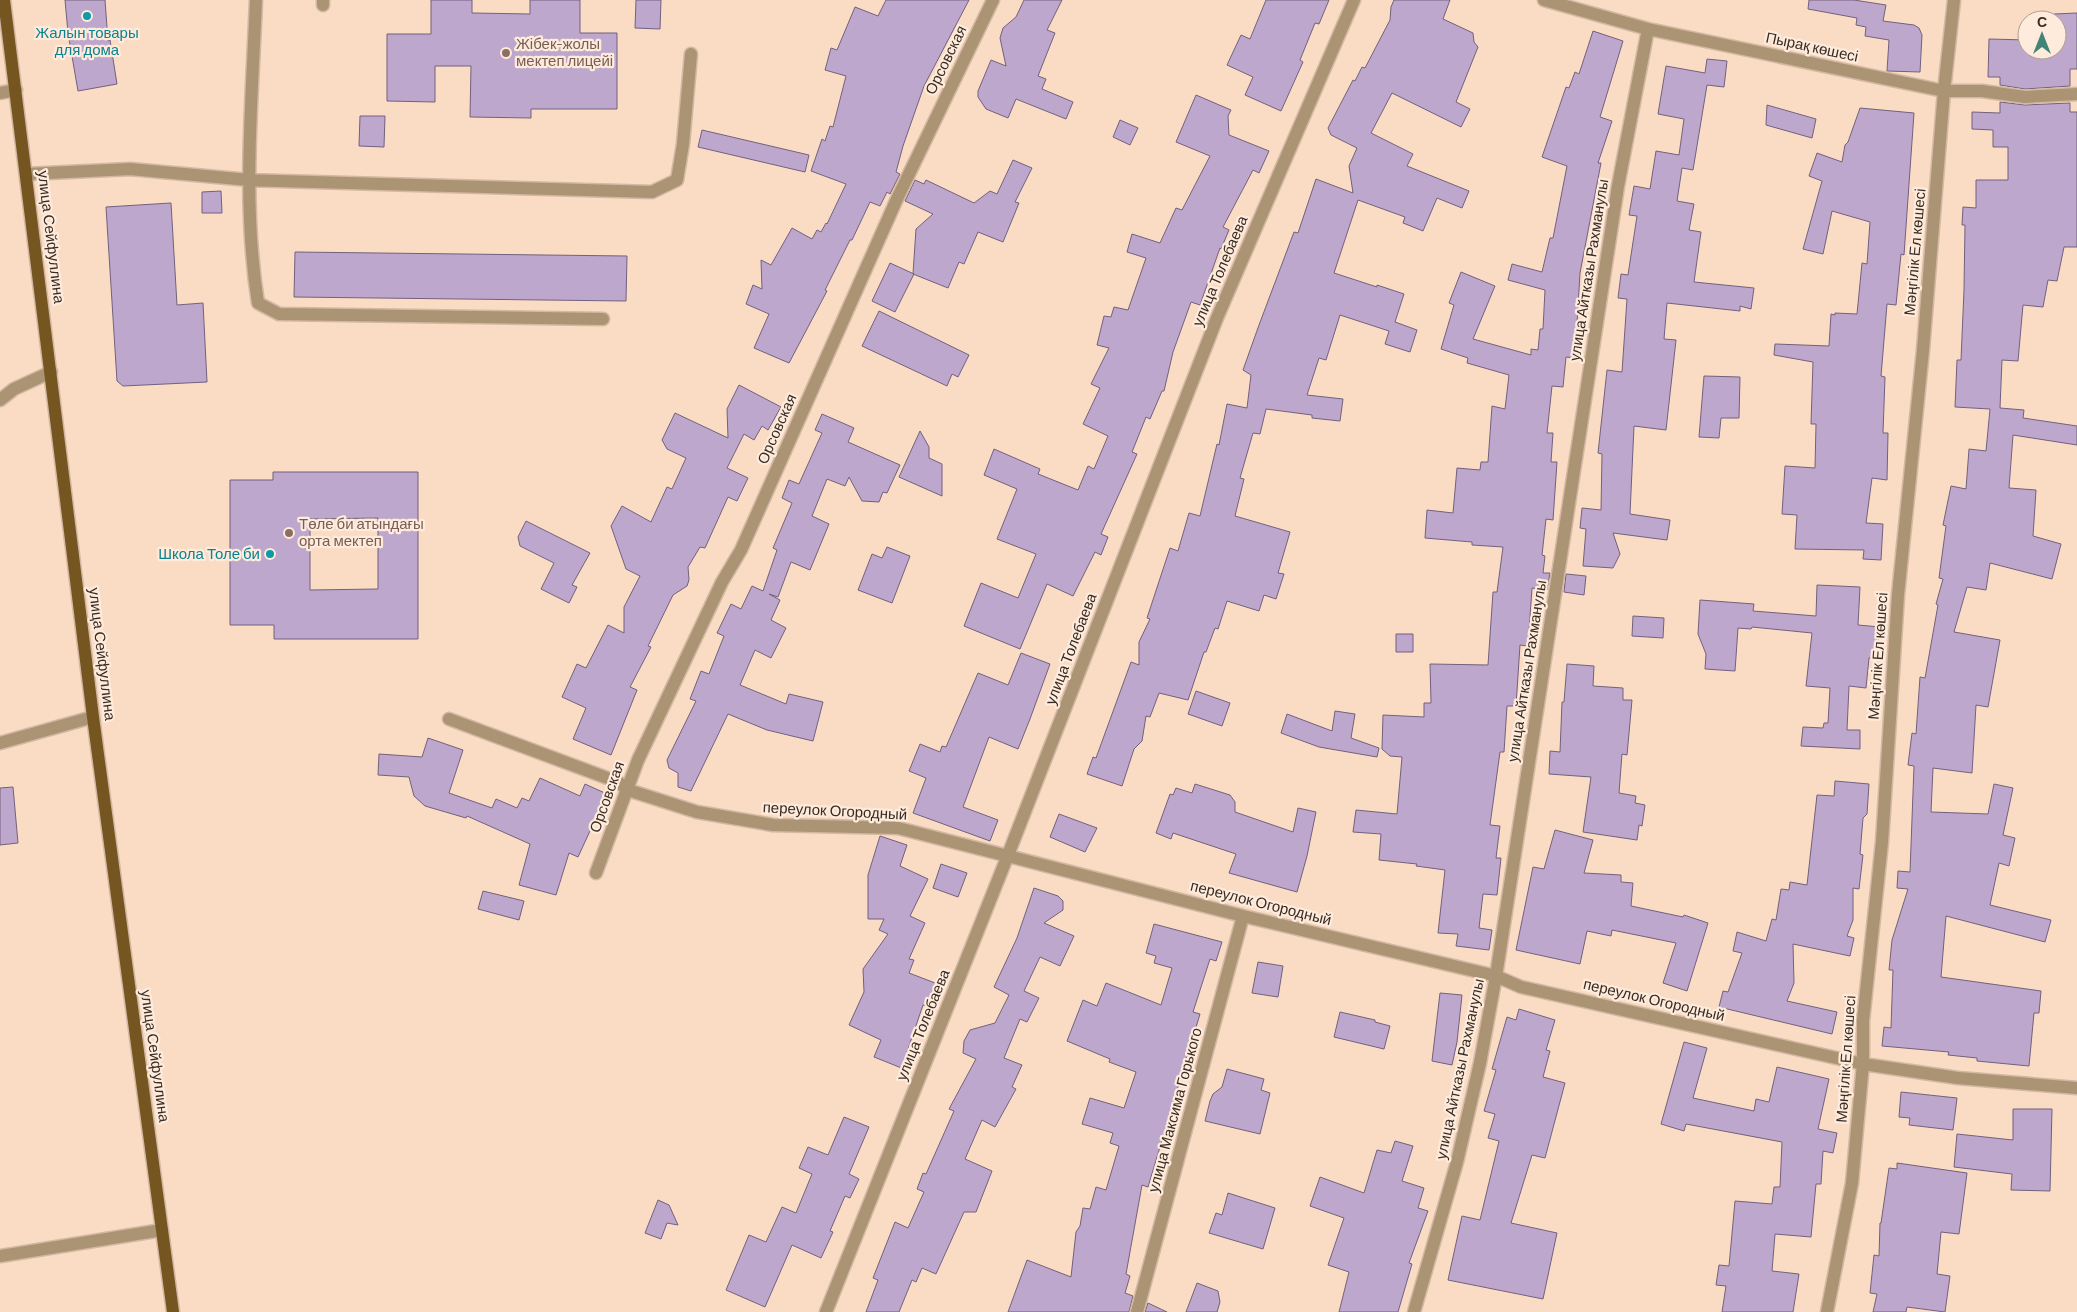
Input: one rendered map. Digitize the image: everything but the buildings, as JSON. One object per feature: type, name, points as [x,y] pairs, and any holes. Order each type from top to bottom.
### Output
[{"type":"main road","name":"улица Сейфуллина","points":[[4,0],[94,717],[173,1312]]},
{"type":"street","points":[[256,0],[249,180],[252,265],[258,303],[279,314],[603,318]]},
{"type":"street","name":"Орсовская","points":[[596,873],[638,760],[722,582],[741,550],[896,201],[993,0]]},
{"type":"street","name":"улица Толебаева","points":[[826,1312],[1008,855],[1217,318],[1354,0]]},
{"type":"street","name":"Пырақ көшесі","points":[[1544,0],[1648,29],[1944,91],[1982,91],[2025,98],[2077,94]]},
{"type":"street","name":"Мәңгілік Ел көшесі","points":[[1827,1312],[1852,1183],[1863,1064],[1863,1021],[1882,842],[1898,595],[1923,350],[1944,91],[1954,0]]},
{"type":"street","name":"улица Айтказы Рахманулы","points":[[1414,1312],[1457,1162],[1480,1063],[1496,976],[1618,186],[1648,29]]},
{"type":"street","points":[[27,174],[130,169],[249,180],[652,192],[677,180],[691,54]]},
{"type":"street","points":[[0,93],[16,90]]},
{"type":"street","points":[[0,400],[14,389],[51,372]]},
{"type":"street","points":[[0,743],[94,717]]},
{"type":"street","name":"переулок Огородный","points":[[449,719],[618,782],[628,790],[697,812],[773,825],[898,828],[1243,916],[1496,976],[1520,987],[1863,1064],[1958,1078],[2077,1088]]},
{"type":"street","name":"улица Максима Горького","points":[[1137,1312],[1243,916]]},
{"type":"street","points":[[0,1256],[162,1230]]},
{"type":"place","name":"Жалын товары для дома","points":[[87,16]]},
{"type":"place","name":"Жібек-жолы мектеп лицейі","points":[[506,53]]},
{"type":"place","name":"Төле би атындағы орта мектеп","points":[[289,533]]},
{"type":"place","name":"Школа Толе би","points":[[270,554]]}]
